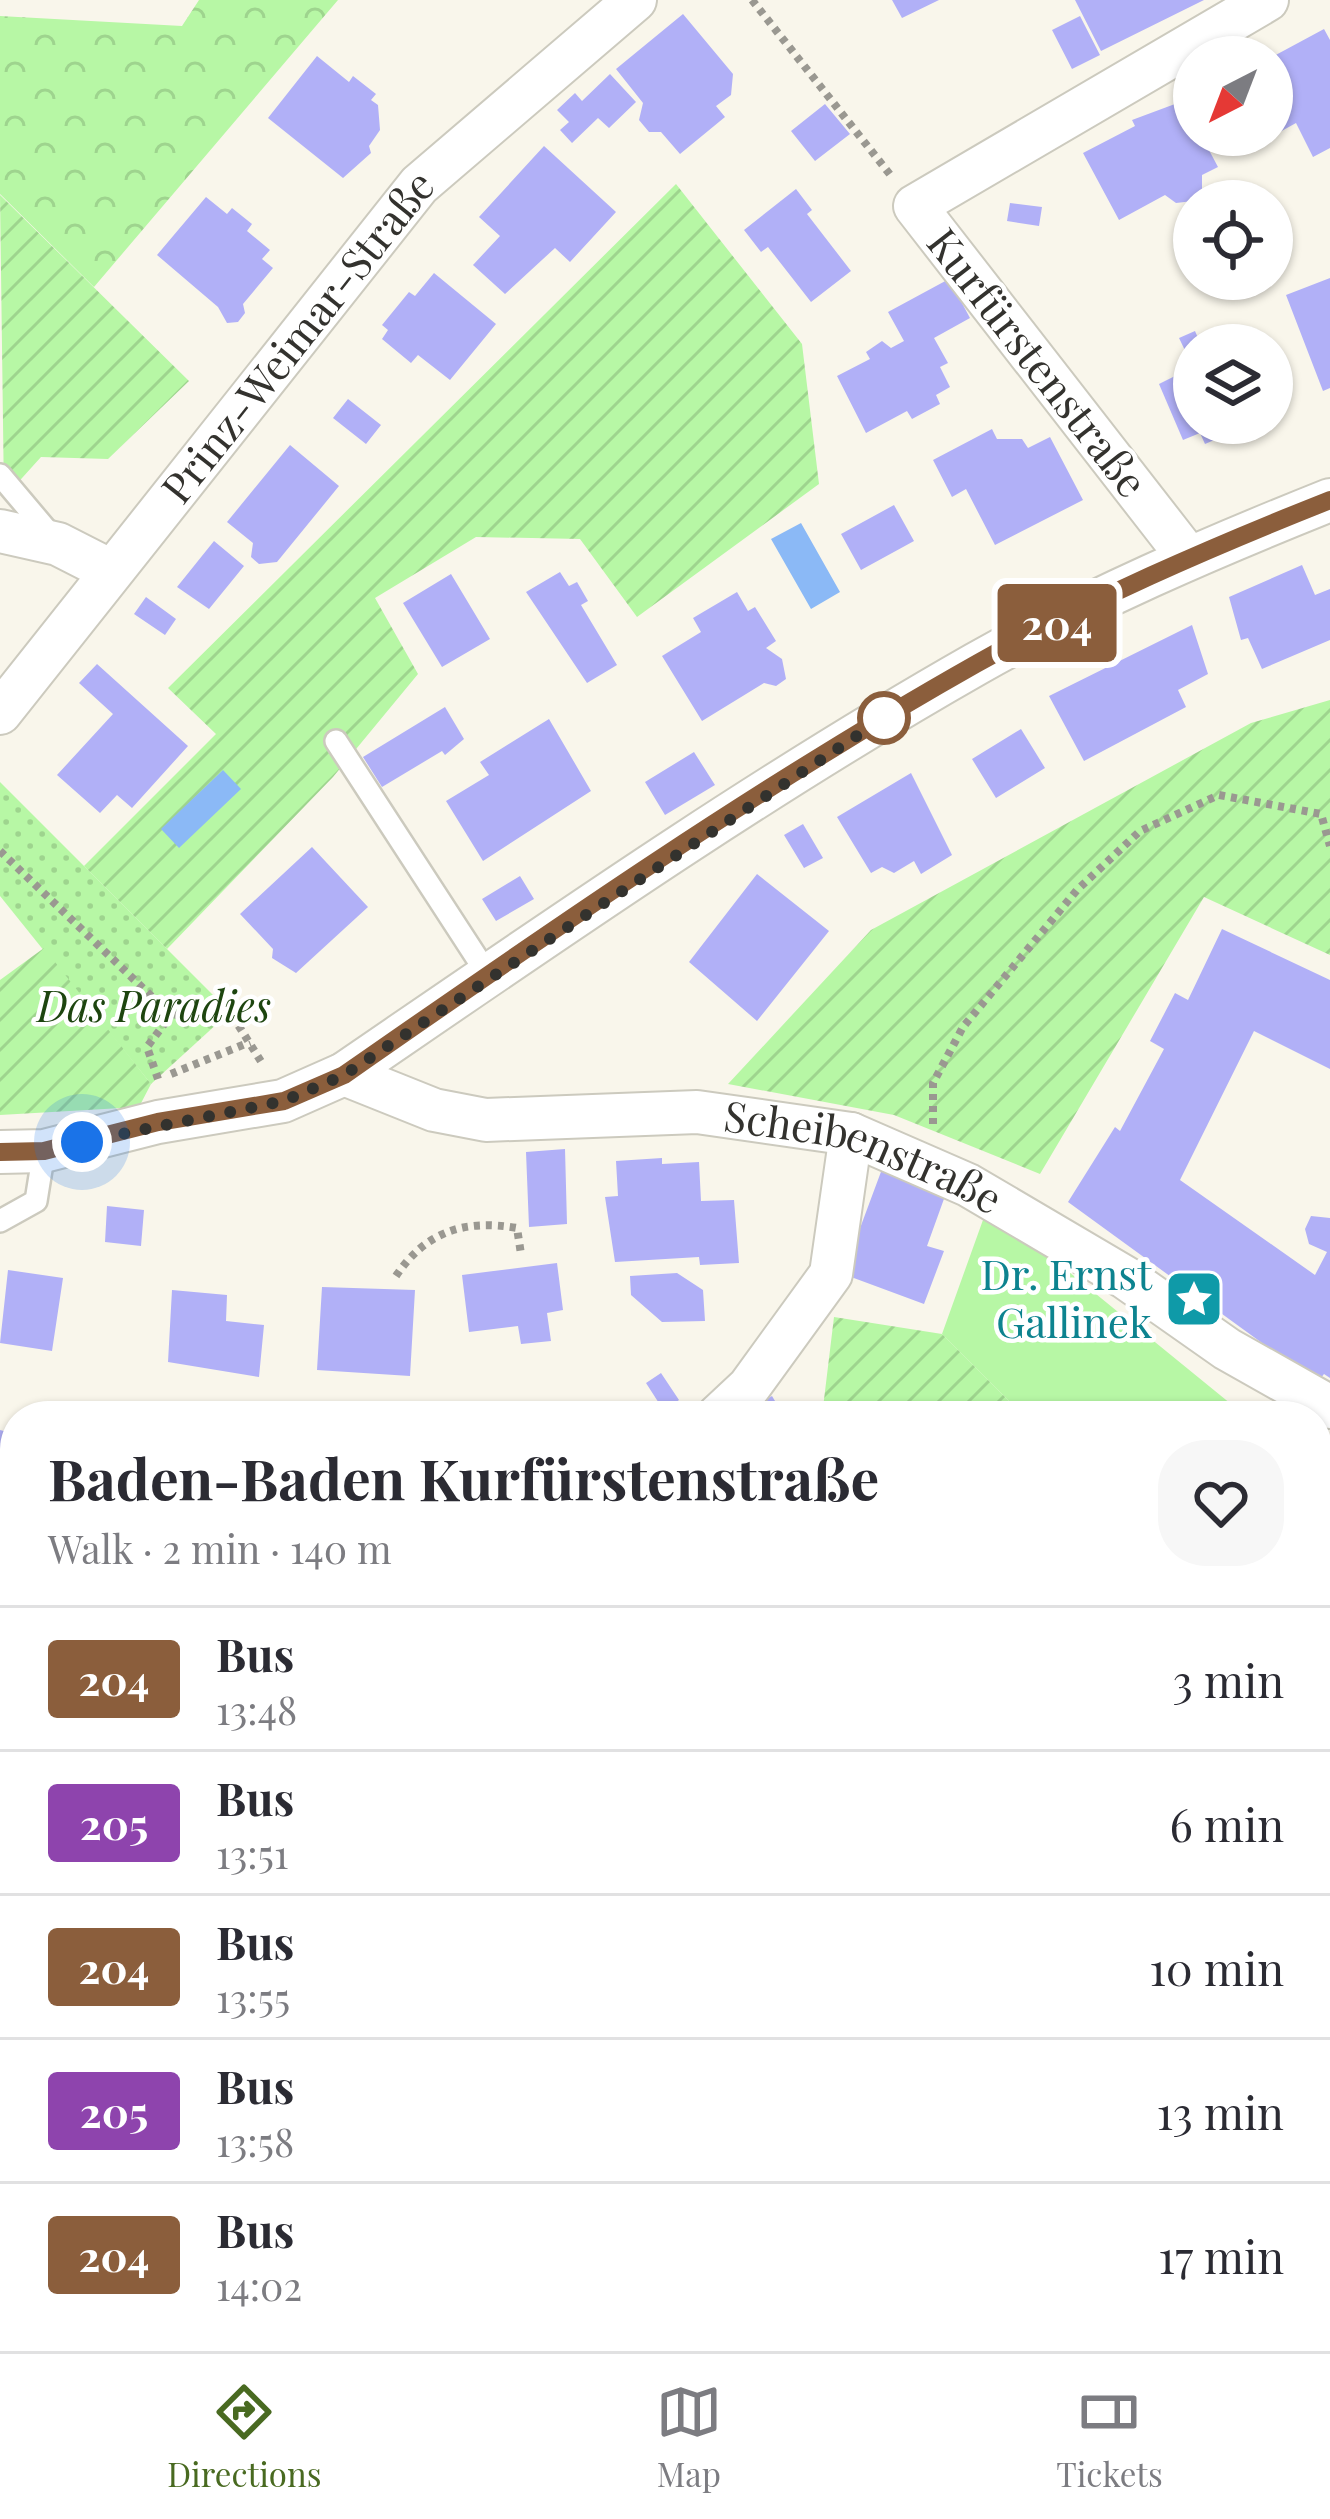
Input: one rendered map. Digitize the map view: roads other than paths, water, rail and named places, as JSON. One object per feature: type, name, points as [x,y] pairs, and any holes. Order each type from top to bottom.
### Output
[{"type":"street","name":"Prinz-Weimar-Straße","points":[[0,713],[419,185],[635,0]]},
{"type":"street","name":"Kurfürstenstraße","points":[[1188,557],[915,206],[1267,0]]},
{"type":"street","points":[[0,1152],[44,1151],[158,1122],[284,1101],[344,1075],[488,975],[892,713],[980,662],[1188,557],[1330,500]]},
{"type":"street","points":[[0,531],[58,544],[109,570]]},
{"type":"street","name":"Scheibenstraße","points":[[344,1075],[434,1110],[485,1120],[697,1112],[851,1134],[934,1168],[1126,1278],[1227,1349],[1319,1401]]},
{"type":"street","points":[[734,1401],[831,1274],[851,1134]]},
{"type":"lane","points":[[0,475],[58,544]]},
{"type":"lane","points":[[336,741],[488,975]]},
{"type":"lane","points":[[0,1221],[36,1201],[44,1151]]},
{"type":"water","points":[[801,523],[840,592],[811,609],[771,539]]},
{"type":"water","points":[[223,770],[241,789],[179,848],[161,829]]},
{"type":"place","name":"Dr. Ernst Gallinek","points":[[1194,1299]]},
{"type":"park label","name":"Das Paradies","points":[[154,1007]]}]
